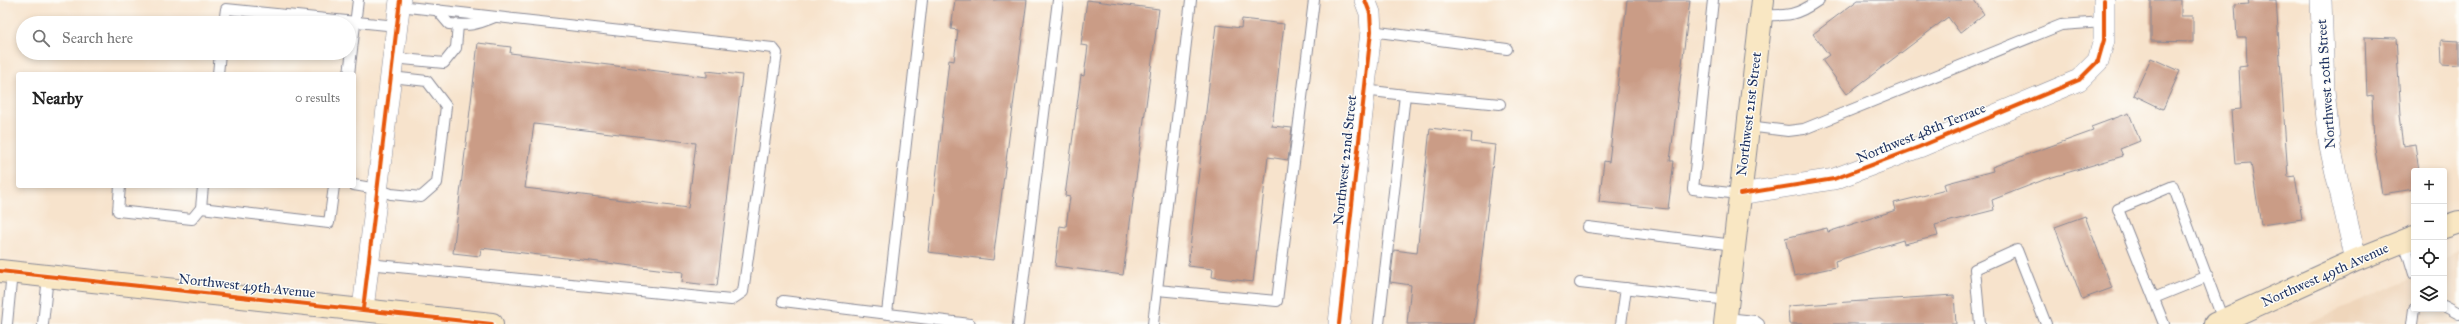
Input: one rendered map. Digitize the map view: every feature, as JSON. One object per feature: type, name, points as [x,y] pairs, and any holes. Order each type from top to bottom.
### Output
[{"type":"street","name":"Northwest 22nd Street","points":[[1339,324],[1371,31],[1370,13],[1365,0]]},
{"type":"street","points":[[2104,0],[2104,22]]},
{"type":"street","name":"Northwest 20th Street","points":[[2321,0],[2324,90],[2330,147],[2356,260]]},
{"type":"street","name":"Northwest 21st Street","points":[[1726,314],[1762,7]]},
{"type":"street","points":[[363,309],[399,11]]},
{"type":"street","name":"Northwest 48th Terrace","points":[[1740,194],[1834,179],[1891,158],[2079,80],[2098,61],[2104,40],[2104,22]]},
{"type":"street","points":[[2447,226],[2459,222]]},
{"type":"street","name":"Northwest 49th Avenue","points":[[2219,322],[2356,260],[2409,239]]},
{"type":"street","name":"Northwest 49th Avenue","points":[[6,272],[492,324]]},
{"type":"lane","points":[[358,0],[356,22],[399,11],[437,10],[773,48],[777,53],[743,292],[731,300],[368,264]]},
{"type":"lane","points":[[887,313],[922,0]]},
{"type":"lane","points":[[1018,324],[1058,0]]},
{"type":"lane","points":[[1153,324],[1191,0]]},
{"type":"lane","points":[[1157,290],[1277,301],[1314,0]]},
{"type":"lane","points":[[1713,0],[1693,189],[1740,194]]},
{"type":"lane","points":[[1762,7],[1789,16],[1803,11],[1819,0]]},
{"type":"lane","points":[[225,16],[226,4],[313,16]]},
{"type":"lane","points":[[437,10],[449,24],[473,26],[495,17]]},
{"type":"lane","points":[[1748,126],[1788,130],[1804,129],[2061,25],[2104,22]]},
{"type":"lane","points":[[392,68],[444,63],[456,48],[458,25]]},
{"type":"lane","points":[[1371,31],[1507,48]]},
{"type":"lane","points":[[218,72],[219,60]]},
{"type":"lane","points":[[349,72],[351,60]]},
{"type":"lane","points":[[356,185],[377,189],[391,194],[421,197],[436,183],[446,106],[427,81],[392,68]]},
{"type":"lane","points":[[1364,90],[1500,104]]},
{"type":"lane","points":[[1379,324],[1406,95]]},
{"type":"lane","points":[[2164,324],[2118,209],[2173,186],[2208,276],[2219,322]]},
{"type":"lane","points":[[120,188],[118,210],[192,219],[200,208],[203,188]]},
{"type":"lane","points":[[200,208],[329,223],[334,188]]},
{"type":"lane","points":[[1588,227],[1734,246]]},
{"type":"lane","points":[[2409,239],[2411,253]]},
{"type":"lane","points":[[1980,324],[1975,269],[2017,250],[2046,324]]},
{"type":"lane","points":[[6,272],[7,324]]},
{"type":"lane","points":[[43,324],[48,276]]},
{"type":"lane","points":[[2154,298],[2208,276]]},
{"type":"lane","points":[[1580,282],[1626,288],[1756,321],[1760,324]]},
{"type":"lane","points":[[1621,324],[1626,288]]},
{"type":"lane","points":[[783,301],[970,324]]},
{"type":"lane","points":[[2447,308],[2459,314]]},
{"type":"lane","points":[[2412,324],[2414,312]]},
{"type":"shaded area","points":[[2459,249],[2459,324],[2305,324],[2411,278],[2411,312],[2447,312],[2447,258]]},
{"type":"building","points":[[955,0],[1027,0],[993,260],[928,252],[949,60],[954,61],[958,30],[951,29]]},
{"type":"building","points":[[1087,0],[1159,9],[1123,275],[1055,266],[1060,226],[1066,227],[1070,197],[1065,196],[1081,75],[1084,76],[1088,46],[1081,45]]},
{"type":"building","points":[[1627,0],[1690,0],[1670,161],[1674,161],[1668,209],[1599,202],[1604,161],[1609,162]]},
{"type":"building","points":[[1858,0],[1974,0],[1984,14],[1960,33],[1948,17],[1847,94],[1822,60],[1829,55],[1813,34]]},
{"type":"building","points":[[2151,0],[2181,0],[2181,16],[2193,16],[2193,42],[2151,41]]},
{"type":"building","points":[[2248,0],[2276,0],[2288,177],[2295,176],[2302,219],[2261,225],[2251,163],[2235,164],[2231,110],[2241,109],[2239,67],[2247,66],[2246,37],[2237,37],[2235,5],[2249,4]]},
{"type":"building","points":[[1242,19],[1284,24],[1272,126],[1292,128],[1288,160],[1268,157],[1253,282],[1212,277],[1213,269],[1188,266],[1216,25],[1241,28]]},
{"type":"building","points":[[2365,37],[2396,38],[2401,115],[2399,115],[2403,146],[2415,144],[2419,168],[2411,168],[2411,189],[2382,194],[2374,143],[2372,95],[2367,96]]},
{"type":"building","points":[[2441,40],[2459,41],[2459,65],[2442,64]]},
{"type":"building","points":[[478,43],[511,47],[510,53],[707,77],[707,71],[742,75],[717,286],[682,282],[683,272],[481,248],[480,256],[453,253]],"holes":[[[534,124],[696,143],[688,208],[525,188]]]},
{"type":"building","points":[[2151,58],[2180,71],[2163,109],[2134,95]]},
{"type":"building","points":[[2129,113],[2140,141],[2120,149],[2123,156],[2046,179],[1992,200],[1994,210],[1935,225],[1938,236],[1904,244],[1903,240],[1835,261],[1836,267],[1794,276],[1785,238],[1827,228],[1828,232],[1896,210],[1894,203],[1946,190],[1944,184],[1993,171],[1992,167],[2093,131],[2091,127]]},
{"type":"building","points":[[1430,128],[1472,133],[1471,142],[1495,145],[1474,324],[1407,324],[1411,285],[1390,282],[1394,250],[1417,253]]},
{"type":"building","points":[[2085,216],[2112,288],[2082,299],[2055,227]]},
{"type":"building","points":[[1954,295],[1956,324],[1789,324],[1788,306]]},
{"type":"cycle path","points":[[363,309],[400,0]]},
{"type":"cycle path","points":[[1339,324],[1371,31],[1370,13],[1365,0]]},
{"type":"cycle path","points":[[1740,194],[1834,179],[1919,147],[2079,80],[2098,61],[2104,40],[2104,0]]},
{"type":"cycle path","points":[[0,271],[492,324]]}]
